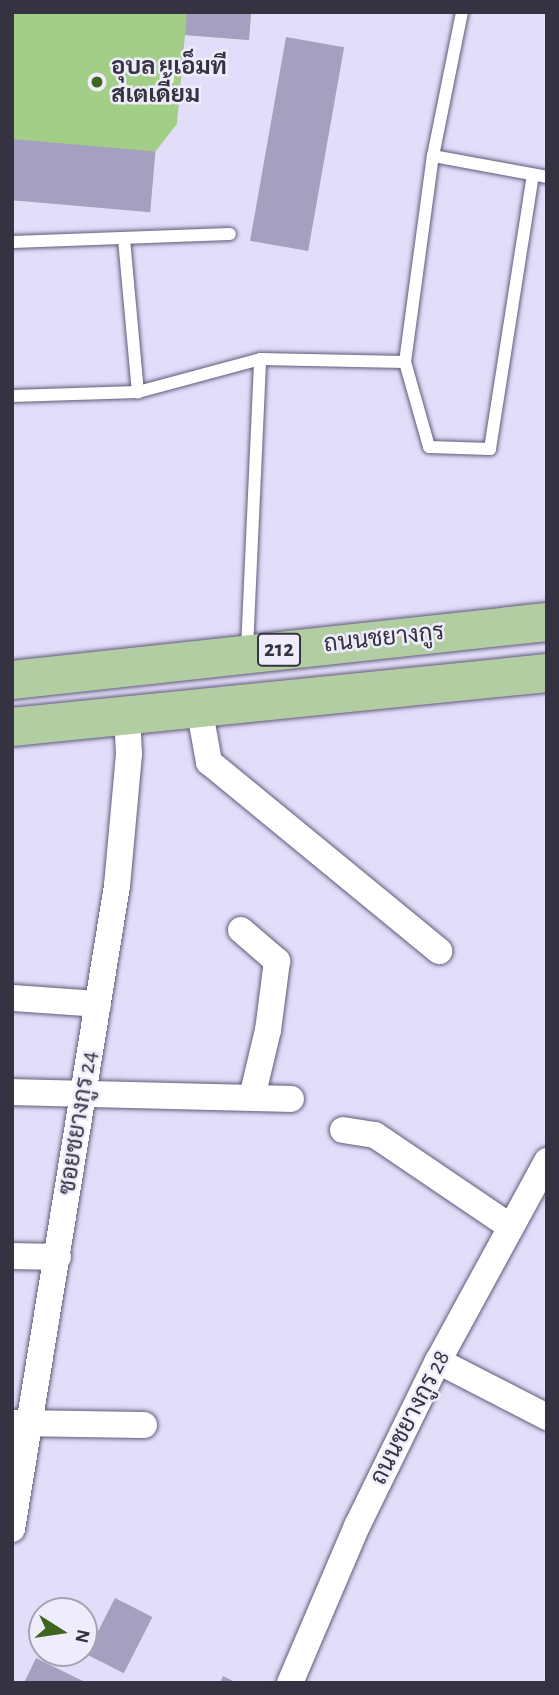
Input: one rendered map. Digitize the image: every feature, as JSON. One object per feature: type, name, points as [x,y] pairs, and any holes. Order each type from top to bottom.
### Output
[{"type":"main road","name":"ถนนชยางกูร","points":[[12,680],[547,622]]},
{"type":"main road","name":"ถนนชยางกูร","points":[[12,727],[547,673]]},
{"type":"street","points":[[199,707],[209,762],[439,951]]},
{"type":"street","name":"ซอยชยางกูร 24","points":[[12,1529],[21,1423],[58,1256],[117,886],[129,754],[127,715]]},
{"type":"street","points":[[241,930],[276,961],[268,1031],[252,1097]]},
{"type":"street","points":[[12,998],[98,1004]]},
{"type":"street","points":[[12,1092],[291,1099]]},
{"type":"street","points":[[343,1130],[375,1135],[511,1227]]},
{"type":"street","name":"ถนนชยางกูร 28","points":[[290,1683],[357,1526],[438,1361],[547,1161]]},
{"type":"street","points":[[12,1256],[58,1256]]},
{"type":"street","points":[[438,1361],[547,1417]]},
{"type":"street","points":[[21,1423],[144,1425]]},
{"type":"lane","points":[[463,12],[433,156],[405,362],[429,447],[490,449],[533,175]]},
{"type":"lane","points":[[433,156],[547,177]]},
{"type":"lane","points":[[12,242],[230,234]]},
{"type":"lane","points":[[124,239],[138,392]]},
{"type":"lane","points":[[12,396],[138,392],[260,359],[405,362]]},
{"type":"lane","points":[[247,653],[260,359]]},
{"type":"green space","name":"อุบล ยูเอ็มที สเตเดี้ยม","points":[[12,12],[251,12],[249,40],[185,35],[177,124],[155,152],[150,211],[12,200]]},
{"type":"building","points":[[187,12],[251,12],[249,40],[185,35]]},
{"type":"building","points":[[286,37],[344,47],[308,251],[250,241]]},
{"type":"building","points":[[12,139],[155,152],[150,212],[12,200]]},
{"type":"building","points":[[115,1598],[152,1617],[124,1673],[98,1660],[98,1631]]},
{"type":"building","points":[[32,1667],[54,1667],[87,1683],[24,1683]]},
{"type":"building","points":[[223,1676],[237,1683],[220,1683]]},
{"type":"place","name":"อุบล ยูเอ็มที สเตเดี้ยม","points":[[97,82]]}]
